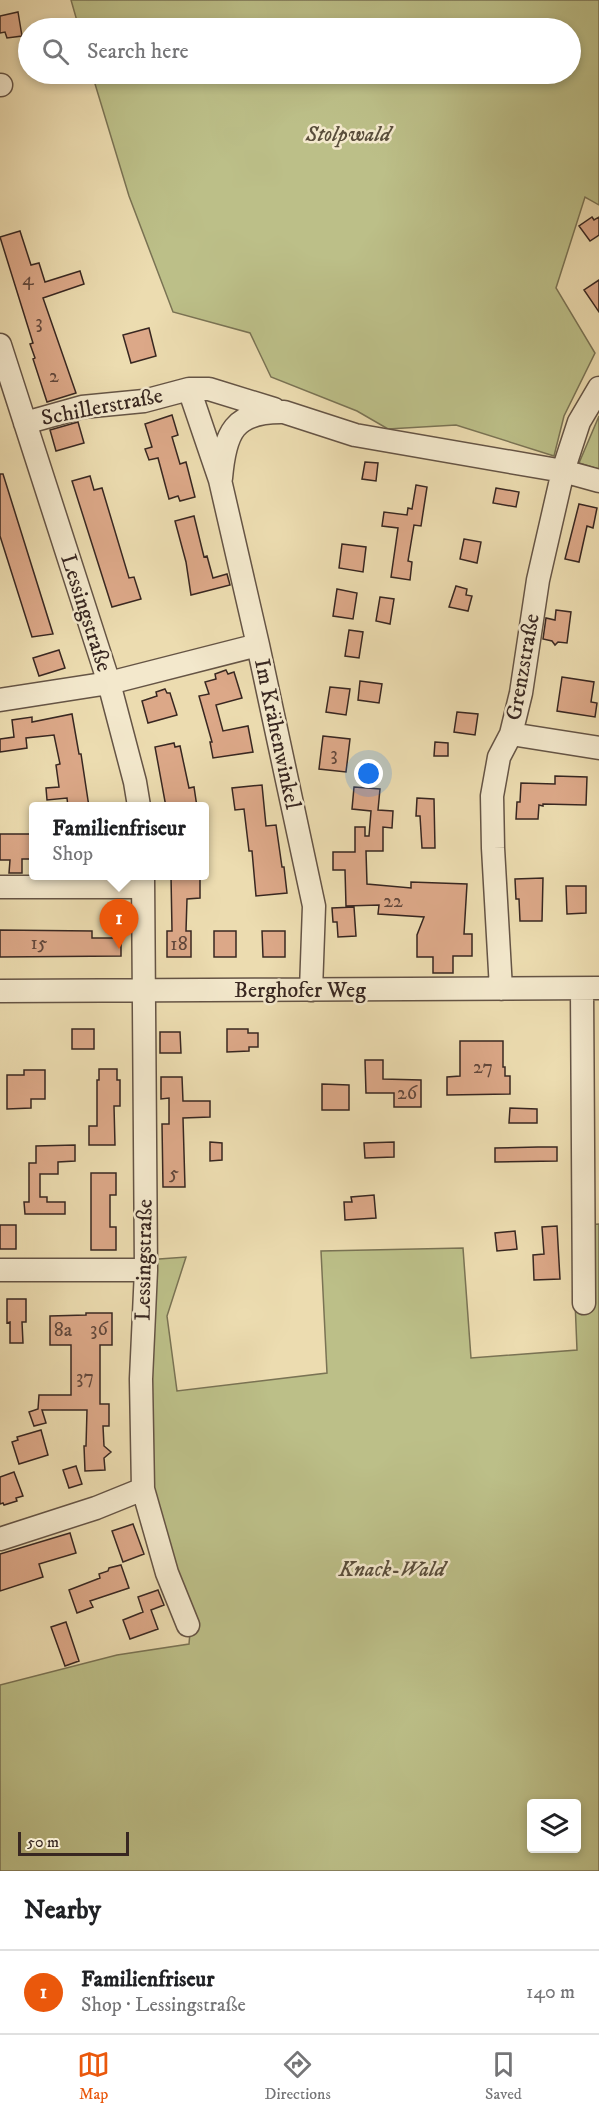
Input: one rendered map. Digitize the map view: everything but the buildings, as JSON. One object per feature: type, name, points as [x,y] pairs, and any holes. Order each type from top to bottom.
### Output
[{"type":"street","name":"Schillerstraße","points":[[0,345],[7,394],[24,423],[82,407],[144,401],[189,389]]},
{"type":"street","name":"Grenzstraße","points":[[501,989],[492,796],[499,757],[511,734],[521,693],[538,580],[563,471],[579,422],[599,388]]},
{"type":"street","name":"Im Krähenwinkel","points":[[189,389],[220,480],[314,906],[311,990]]},
{"type":"street","points":[[189,389],[209,389],[284,412]]},
{"type":"street","name":"Im Krähenwinkel","points":[[220,480],[222,463],[230,433],[234,427],[249,416],[284,412],[355,435],[563,471],[599,481]]},
{"type":"street","name":"Lessingstraße","points":[[24,423],[109,683],[138,802]]},
{"type":"street","points":[[0,700],[109,683],[258,645]]},
{"type":"street","points":[[511,734],[599,748]]},
{"type":"street","name":"Lessingstraße","points":[[0,887],[143,881],[146,1270],[141,1379],[143,1489],[167,1572],[188,1624]]},
{"type":"street","points":[[584,1304],[590,988]]},
{"type":"street","name":"Berghofer Weg","points":[[0,991],[590,988]]},
{"type":"street","points":[[0,1270],[146,1270]]},
{"type":"street","points":[[0,1539],[96,1508],[143,1489]]},
{"type":"green space","name":"Stolpwald","points":[[71,0],[599,0],[599,205],[585,197],[556,288],[595,353],[564,416],[554,456],[456,425],[388,429],[357,411],[271,377],[250,333],[173,312],[129,196],[95,84],[581,84],[581,18],[76,18]]},
{"type":"green space","points":[[599,416],[599,469],[579,463]]},
{"type":"green space","name":"Knack-Wald","points":[[599,1224],[599,1871],[0,1871],[0,1685],[117,1655],[189,1644],[191,1620],[154,1495],[148,1424],[155,1262],[159,1259],[186,1257],[167,1316],[177,1391],[327,1373],[321,1251],[463,1248],[471,1358],[577,1350],[572,1226]]},
{"type":"place","name":"Familienfriseur","points":[[119,949]]}]
